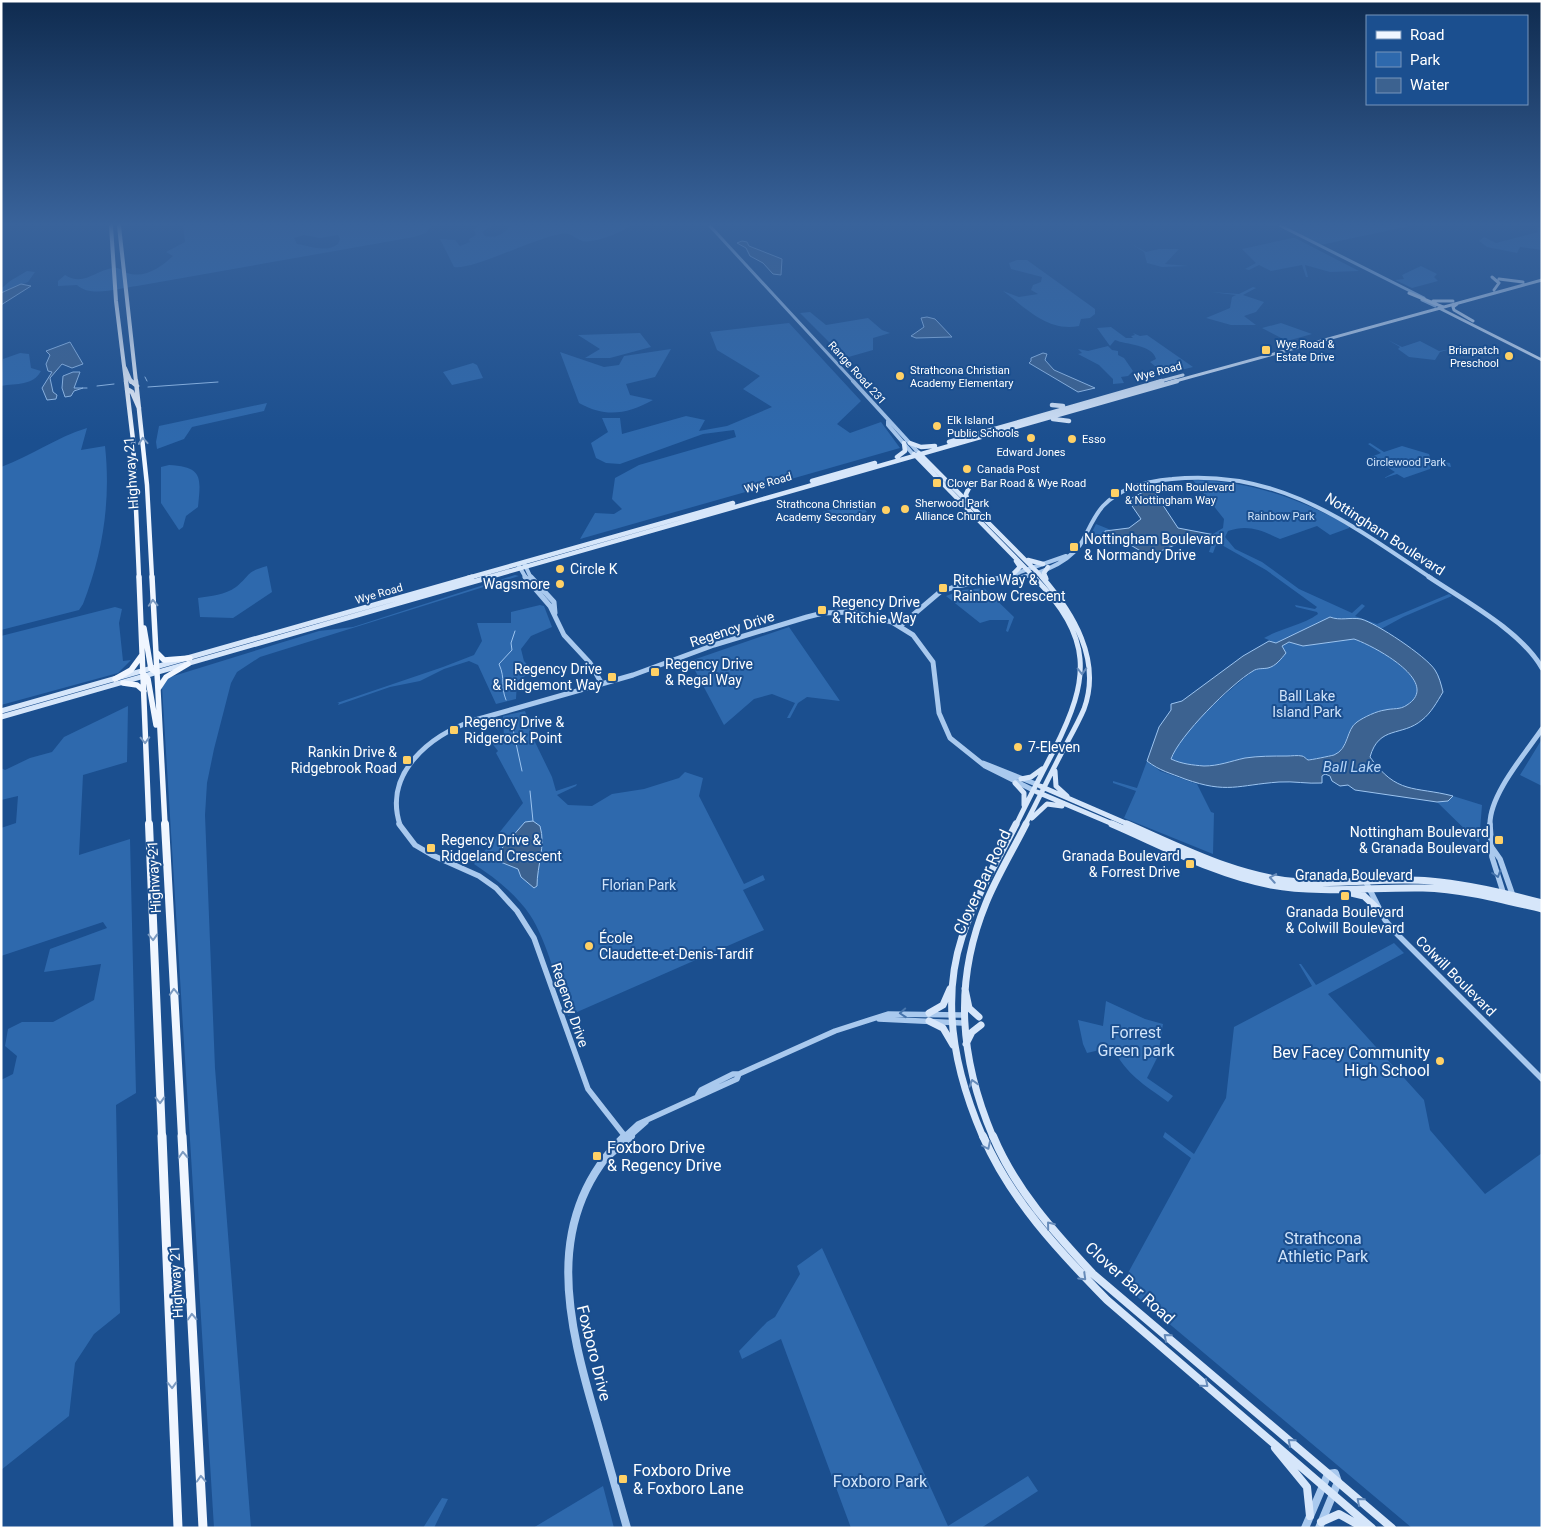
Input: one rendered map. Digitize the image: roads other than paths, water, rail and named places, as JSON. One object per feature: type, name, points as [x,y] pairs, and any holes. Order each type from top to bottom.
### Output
[{"type":"main road","name":"Highway 21","points":[[116,297],[133,440],[178,1528]]},
{"type":"main road","name":"Highway 21","points":[[125,297],[140,410],[156,652],[155,670],[158,690],[203,1528]]},
{"type":"main road","points":[[1419,297],[1495,333]]},
{"type":"main road","name":"Wye Road","points":[[144,675],[155,670],[897,457],[1035,419],[1079,409],[1467,297]]},
{"type":"main road","name":"Wye Road","points":[[1439,306],[1458,304],[1479,297]]},
{"type":"main road","points":[[1420,299],[1427,306],[1425,310],[1443,312],[1455,316]]},
{"type":"main road","points":[[1428,300],[1453,301]]},
{"type":"main road","points":[[1458,304],[1453,307],[1454,310],[1542,358]]},
{"type":"main road","points":[[1439,306],[1455,316],[1542,358]]},
{"type":"main road","name":"Wye Road","points":[[1035,419],[1080,403],[1425,310]]},
{"type":"main road","points":[[124,367],[132,384],[137,386]]},
{"type":"main road","points":[[127,389],[132,392],[140,410]]},
{"type":"main road","points":[[1035,419],[1048,410],[1050,404],[1060,406],[1080,403]]},
{"type":"main road","points":[[1035,419],[1058,418],[1071,421],[1071,415],[1079,409]]},
{"type":"main road","points":[[897,457],[905,451],[904,443]]},
{"type":"main road","points":[[910,443],[921,447],[935,448]]},
{"type":"main road","points":[[933,466],[930,454],[935,448]]},
{"type":"main road","name":"Wye Road","points":[[525,565],[892,462],[916,453]]},
{"type":"main road","name":"Clover Bar Road","points":[[916,453],[933,466],[968,501],[1032,570],[1064,612],[1075,635],[1082,664],[1082,680],[1077,702],[965,926],[953,980],[952,1018],[955,1050],[968,1101],[977,1125],[1014,1194],[1049,1241],[1107,1300],[1372,1528]]},
{"type":"main road","name":"Clover Bar Road","points":[[916,453],[927,468],[1012,554],[1053,589],[1068,607],[1081,632],[1089,670],[1084,708],[974,930],[963,978],[962,1019],[965,1051],[980,1105],[1001,1154],[1034,1204],[1068,1247],[1092,1273],[1392,1528]]},
{"type":"main road","points":[[892,462],[913,461],[927,468]]},
{"type":"main road","points":[[968,501],[966,494],[969,488]]},
{"type":"main road","points":[[1012,554],[1020,567],[1013,574]]},
{"type":"main road","points":[[1020,556],[1033,563],[1043,564]]},
{"type":"main road","points":[[1048,567],[1044,576],[1053,589]]},
{"type":"main road","points":[[140,618],[144,626],[155,670]]},
{"type":"main road","points":[[156,652],[164,660],[189,661]]},
{"type":"main road","points":[[115,679],[131,670],[142,655]]},
{"type":"main road","points":[[158,690],[166,676],[189,661]]},
{"type":"main road","points":[[1,711],[115,679],[144,675]]},
{"type":"main road","points":[[1,717],[123,683],[144,675]]},
{"type":"main road","points":[[144,675],[160,734]]},
{"type":"main road","points":[[123,683],[137,685],[144,691]]},
{"type":"main road","points":[[1021,778],[1038,773],[1048,762]]},
{"type":"main road","points":[[1056,763],[1054,776],[1056,786],[1078,807]]},
{"type":"main road","points":[[1015,783],[1024,793],[1024,809]]},
{"type":"main road","name":"Granada Boulevard","points":[[1034,787],[1235,876],[1286,888],[1327,890],[1424,888],[1505,900],[1542,909]]},
{"type":"main road","points":[[1024,827],[1038,809],[1047,804],[1078,807]]},
{"type":"main road","name":"Granada Boulevard","points":[[1078,807],[1198,855],[1252,874],[1300,882],[1430,881],[1503,892],[1542,903]]},
{"type":"main road","points":[[1327,890],[1364,896],[1381,912]]},
{"type":"main road","points":[[963,978],[968,1006],[980,1021],[968,1038],[965,1051]]},
{"type":"main road","points":[[953,980],[947,1001],[929,1017],[944,1028],[955,1050]]},
{"type":"main road","points":[[1266,1436],[1307,1488],[1310,1516]]},
{"type":"main road","points":[[1320,1525],[1339,1514],[1364,1528]]},
{"type":"street","name":"Range Road 231","points":[[775,297],[910,443],[916,453]]},
{"type":"street","points":[[1417,297],[1439,306]]},
{"type":"street","points":[[1423,297],[1439,306]]},
{"type":"street","name":"Range Road 231","points":[[888,421],[888,426],[916,453]]},
{"type":"street","name":"Nottingham Boulevard","points":[[1071,555],[1096,514],[1106,502],[1126,490],[1144,483],[1186,478],[1215,478],[1253,484],[1294,495],[1343,519],[1519,639],[1534,654],[1542,668]]},
{"type":"street","points":[[1006,578],[1013,574],[1048,567],[1071,555]]},
{"type":"street","points":[[900,626],[940,592],[957,586],[1016,578],[1043,564],[1071,555]]},
{"type":"street","points":[[525,565],[533,582],[554,602],[564,635],[592,663],[602,684]]},
{"type":"street","points":[[519,567],[528,584],[546,600],[556,613]]},
{"type":"street","name":"Regency Drive","points":[[624,1135],[588,1090],[534,938],[523,916],[503,894],[479,876],[433,855],[408,838],[400,827],[395,810],[396,788],[403,773],[430,742],[448,730],[484,717],[602,684],[720,643],[823,613],[864,614],[900,626],[922,644],[933,662],[939,712],[944,728],[957,744],[980,762],[1015,783],[1034,787]]},
{"type":"street","points":[[1505,900],[1492,858],[1493,849],[1490,829],[1492,809],[1503,787],[1542,729]]},
{"type":"street","name":"Regency Drive","points":[[980,762],[1021,778],[1034,787]]},
{"type":"street","points":[[1493,849],[1500,859],[1515,902]]},
{"type":"street","name":"Colwill Boulevard","points":[[1365,880],[1381,912],[1397,934],[1542,1079]]},
{"type":"street","name":"Foxboro Drive","points":[[627,1528],[572,1338],[565,1280],[567,1255],[576,1214],[590,1181],[624,1135],[638,1124],[698,1095],[704,1095],[720,1088],[737,1079],[739,1074],[835,1031],[878,1019],[929,1017],[962,1019]]},
{"type":"street","name":"Foxboro Drive","points":[[606,1158],[651,1118]]},
{"type":"street","points":[[1305,1528],[1328,1474]]},
{"type":"street","points":[[1320,1525],[1338,1482]]},
{"type":"water","points":[[1,297],[13,297],[1,305]]},
{"type":"water","points":[[921,318],[935,319],[952,337],[916,338],[911,336],[924,327]]},
{"type":"water","points":[[70,342],[83,364],[72,368],[62,364],[50,378],[53,392],[57,395],[56,399],[47,400],[42,388],[52,372],[48,371],[46,364],[50,355],[46,351]]},
{"type":"water","points":[[1043,353],[1047,354],[1045,360],[1054,370],[1095,388],[1078,392],[1029,363],[1031,358]]},
{"type":"water","points":[[73,372],[80,372],[74,388],[83,388],[74,391],[71,396],[65,397],[62,388],[63,376]]},
{"type":"water","points":[[1149,489],[1153,490],[1178,528],[1220,536],[1196,536],[1149,556],[1117,537],[1105,536],[1105,531],[1129,528],[1141,519],[1128,500]]},
{"type":"water","name":"Ball Lake","points":[[1330,617],[1361,619],[1378,627],[1422,657],[1436,672],[1443,692],[1425,717],[1414,725],[1379,740],[1370,757],[1389,778],[1398,783],[1407,787],[1453,796],[1448,801],[1437,802],[1355,790],[1348,785],[1340,786],[1332,781],[1330,776],[1325,774],[1322,776],[1322,783],[1285,782],[1232,787],[1212,786],[1185,779],[1156,767],[1147,761],[1159,727],[1171,710],[1171,704],[1182,701],[1243,656],[1269,641],[1276,643]],"holes":[[[1354,639],[1388,656],[1401,666],[1411,676],[1416,686],[1416,696],[1404,707],[1378,712],[1357,722],[1353,725],[1345,744],[1339,752],[1334,755],[1310,760],[1303,756],[1260,756],[1209,766],[1187,764],[1171,759],[1184,737],[1219,698],[1255,670],[1271,667],[1278,662],[1286,653],[1282,646],[1289,642],[1303,646]]]},
{"type":"water","points":[[533,821],[540,826],[542,833],[537,886],[534,888],[521,877],[518,869],[498,861],[496,855],[525,822]]},
{"type":"waterway","points":[[145,377],[147,381]]},
{"type":"waterway","points":[[148,387],[218,382]]},
{"type":"waterway","points":[[97,386],[114,384]]},
{"type":"waterway","points":[[506,700],[499,664],[512,650],[511,643],[515,631]]},
{"type":"waterway","points":[[511,720],[522,771]]},
{"type":"waterway","points":[[530,791],[533,821]]},
{"type":"place","name":"Wye Road & Estate Drive","points":[[1266,350]]},
{"type":"place","name":"Briarpatch Preschool","points":[[1509,356]]},
{"type":"place","name":"Strathcona Christian Academy Elementary","points":[[900,376]]},
{"type":"place","name":"Elk Island Public Schools","points":[[937,426]]},
{"type":"place","name":"Edward Jones","points":[[1031,438]]},
{"type":"place","name":"Esso","points":[[1072,439]]},
{"type":"place","name":"Canada Post","points":[[967,469]]},
{"type":"place","name":"Clover Bar Road & Wye Road","points":[[937,483]]},
{"type":"place","name":"Nottingham Boulevard & Nottingham Way","points":[[1115,493]]},
{"type":"place","name":"Sherwood Park Alliance Church","points":[[905,509]]},
{"type":"place","name":"Strathcona Christian Academy Secondary","points":[[886,510]]},
{"type":"place","name":"Nottingham Boulevard & Normandy Drive","points":[[1074,547]]},
{"type":"place","name":"Circle K","points":[[560,569]]},
{"type":"place","name":"Wagsmore","points":[[560,584]]},
{"type":"place","name":"Ritchie Way & Rainbow Crescent","points":[[943,588]]},
{"type":"place","name":"Regency Drive & Ritchie Way","points":[[822,610]]},
{"type":"place","name":"Regency Drive & Regal Way","points":[[655,672]]},
{"type":"place","name":"Regency Drive & Ridgemont Way","points":[[612,677]]},
{"type":"place","name":"Regency Drive & Ridgerock Point","points":[[454,730]]},
{"type":"place","name":"7-Eleven","points":[[1018,747]]},
{"type":"place","name":"Rankin Drive & Ridgebrook Road","points":[[407,760]]},
{"type":"place","name":"Nottingham Boulevard & Granada Boulevard","points":[[1499,840]]},
{"type":"place","name":"Regency Drive & Ridgeland Crescent","points":[[431,848]]},
{"type":"place","name":"Granada Boulevard & Forrest Drive","points":[[1190,864]]},
{"type":"place","name":"Granada Boulevard & Colwill Boulevard","points":[[1345,896]]},
{"type":"place","name":"École Claudette-et-Denis-Tardif","points":[[589,946]]},
{"type":"place","name":"Bev Facey Community High School","points":[[1440,1061]]},
{"type":"place","name":"Foxboro Drive & Regency Drive","points":[[597,1156]]},
{"type":"place","name":"Foxboro Drive & Foxboro Lane","points":[[623,1479]]},
{"type":"park label","name":"Circlewood Park","points":[[1406,462]]},
{"type":"park label","name":"Rainbow Park","points":[[1281,516]]},
{"type":"park label","name":"Ball Lake Island Park","points":[[1307,704]]},
{"type":"park label","name":"Florian Park","points":[[639,885]]},
{"type":"park label","name":"Forrest Green park","points":[[1136,1041]]},
{"type":"park label","name":"Strathcona Athletic Park","points":[[1323,1247]]},
{"type":"park label","name":"Foxboro Park","points":[[880,1481]]}]
